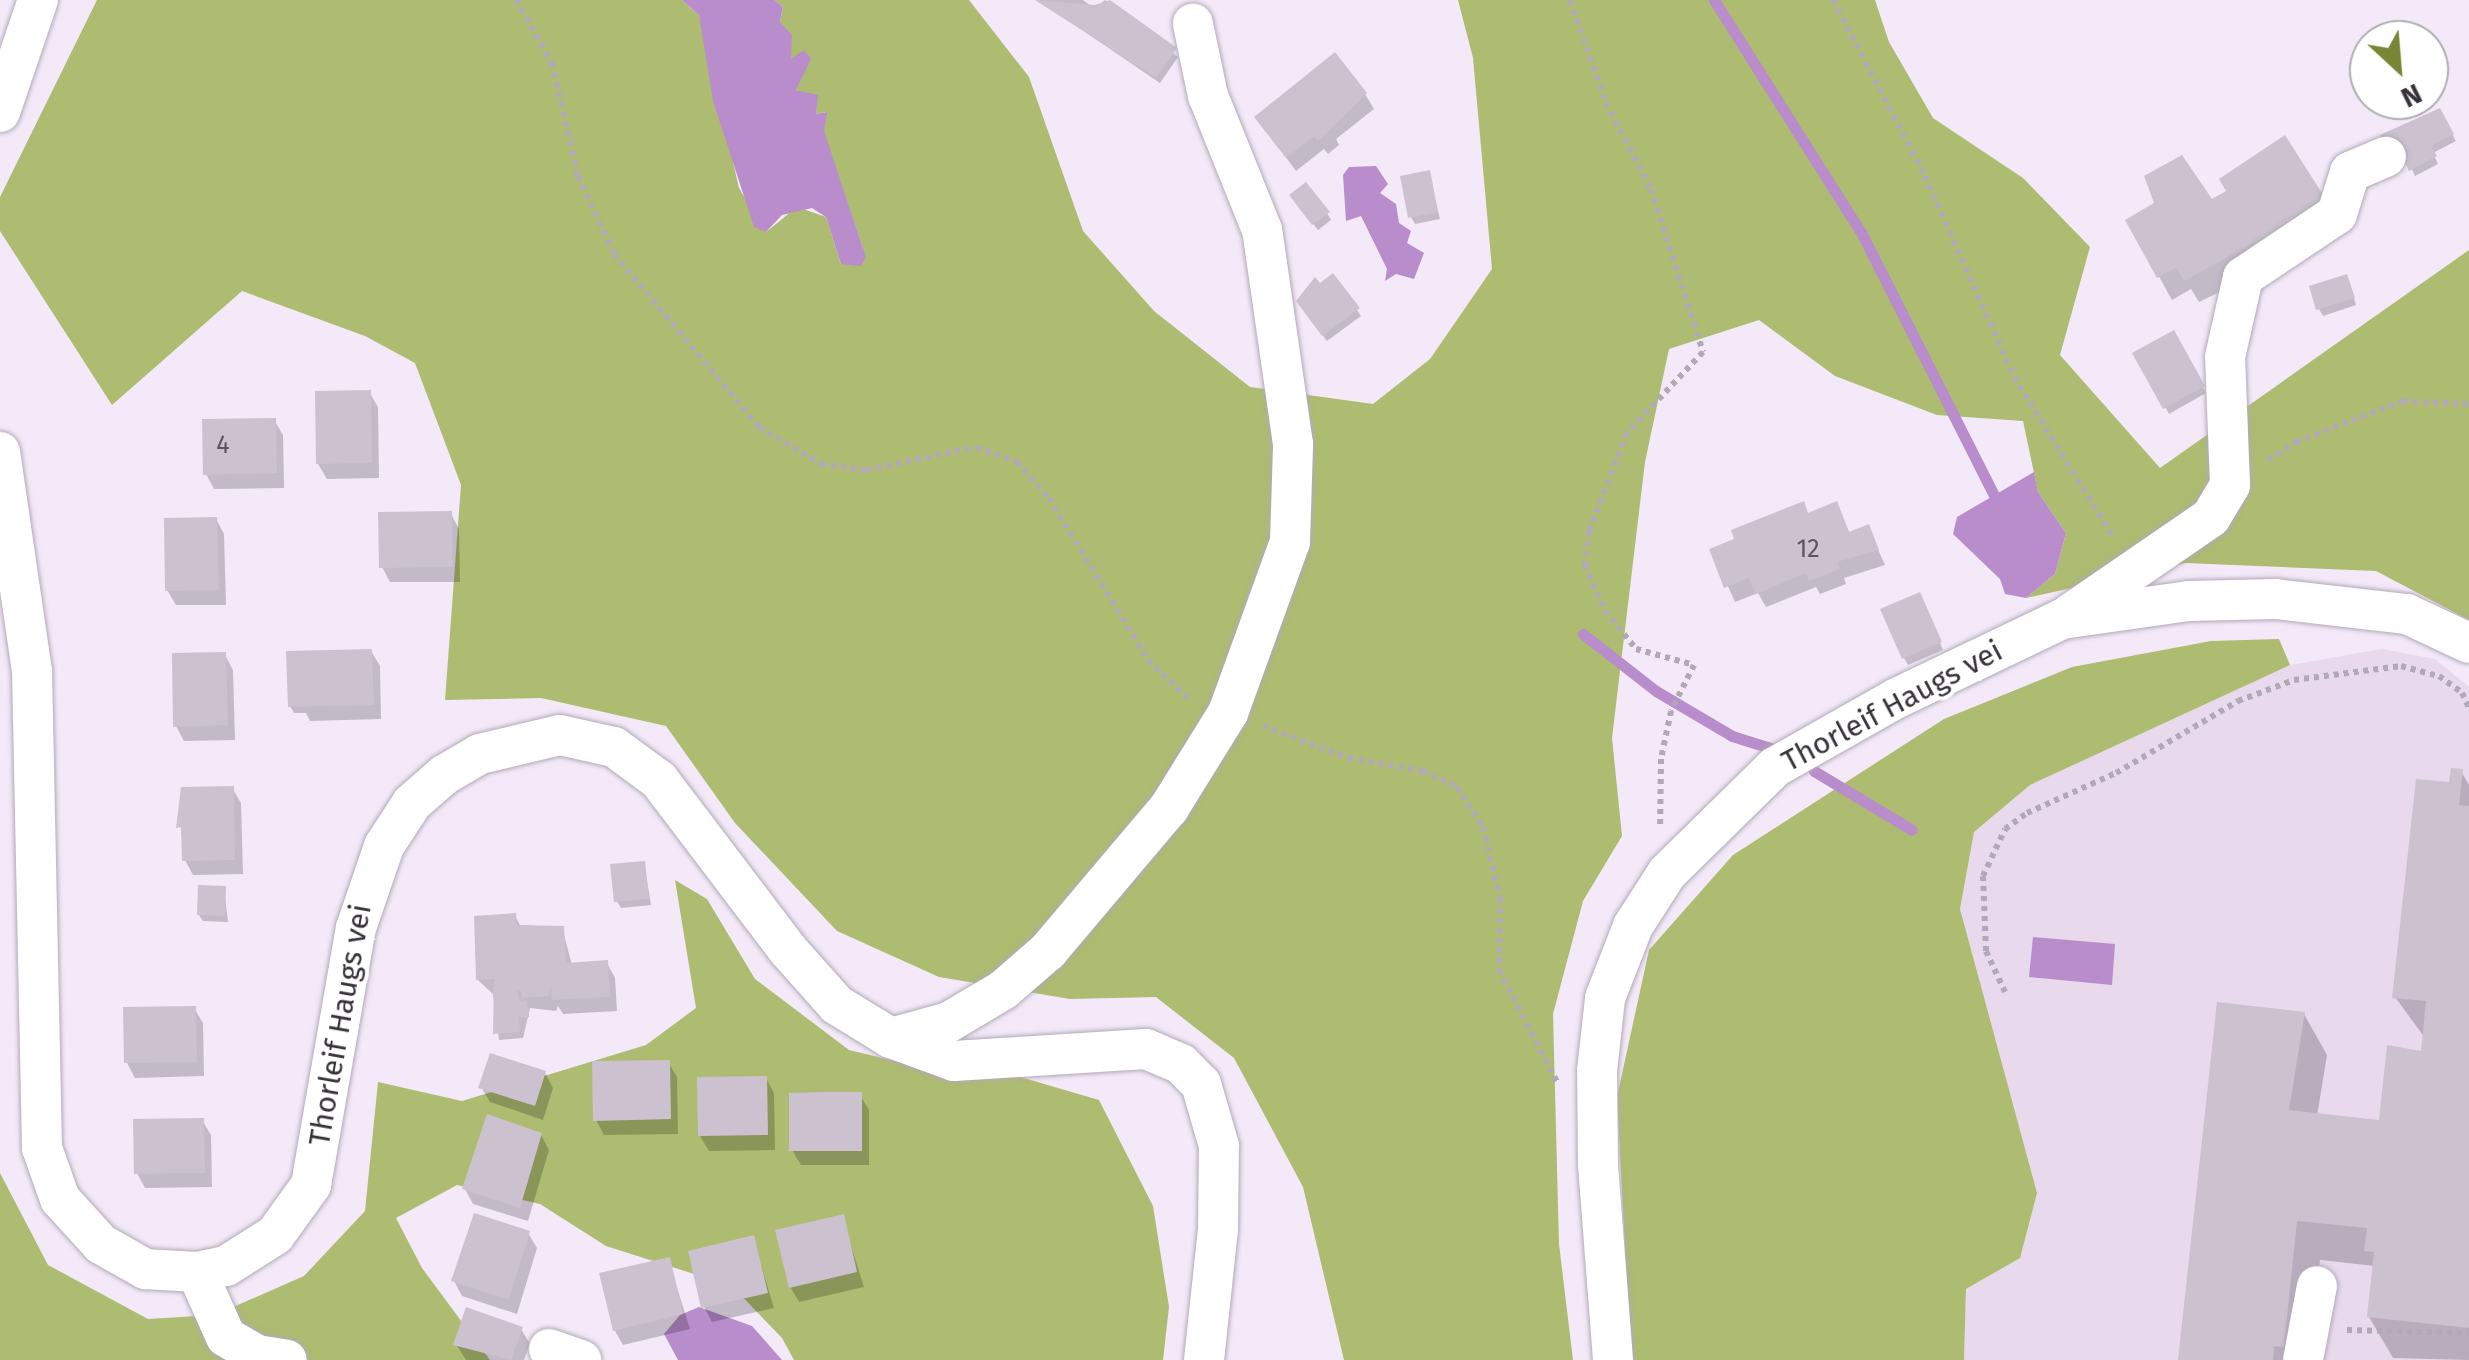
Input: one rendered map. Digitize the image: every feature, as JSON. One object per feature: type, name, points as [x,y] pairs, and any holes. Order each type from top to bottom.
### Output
[{"type":"street","points":[[0,112],[38,0]]},
{"type":"street","points":[[890,1038],[948,1022],[1004,990],[1048,951],[1169,808],[1228,713],[1290,542],[1294,444],[1262,230],[1208,96],[1193,24]]},
{"type":"street","points":[[2062,619],[2211,517],[2230,485],[2225,357],[2243,277],[2337,214],[2350,172],[2386,157]]},
{"type":"street","name":"Thorleif Haugs vei","points":[[0,452],[32,671],[42,1148],[60,1199],[100,1244],[145,1269],[197,1272],[254,1252],[297,1211],[311,1185],[365,886],[412,803],[480,754],[560,735],[589,739],[637,761],[693,818],[788,950],[837,1004],[890,1038],[954,1061],[1146,1048],[1181,1064],[1200,1084],[1219,1146],[1218,1229],[1204,1360]]},
{"type":"street","name":"Thorleif Haugs vei","points":[[1613,1360],[1598,1163],[1597,1071],[1605,998],[1633,926],[1675,865],[1775,767],[1895,699],[2062,619],[2189,601],[2274,598],[2407,614],[2469,643]]},
{"type":"street","points":[[197,1272],[226,1337],[257,1354],[287,1360]]},
{"type":"street","points":[[2303,1360],[2317,1286]]},
{"type":"path","points":[[516,0],[552,63],[578,176],[614,254],[759,426],[821,464],[867,470],[976,448],[1018,462],[1049,498],[1148,660],[1184,698],[1349,758],[1422,771],[1456,787],[1482,827],[1500,898],[1499,970],[1562,1093]]},
{"type":"path","points":[[1570,0],[1606,104],[1651,189],[1703,352],[1627,433],[1588,531],[1585,565],[1605,611],[1636,649],[1694,665],[1671,711],[1661,759],[1660,834],[1675,865]]},
{"type":"path","points":[[1833,0],[1925,176],[2014,377],[2131,570]]},
{"type":"path","points":[[2230,485],[2296,442],[2402,402],[2469,404]]},
{"type":"path","points":[[2005,992],[1988,962],[1981,912],[1982,876],[2005,829],[2238,702],[2294,680],[2401,666],[2439,676],[2462,692],[2469,708]]},
{"type":"path","points":[[2462,692],[2469,679]]},
{"type":"path","points":[[2380,1334],[2401,1327],[2469,1333]]},
{"type":"shaded area","points":[[682,0],[775,0],[783,7],[780,22],[792,35],[791,59],[804,50],[811,59],[796,90],[818,95],[816,114],[827,112],[824,131],[866,257],[861,266],[841,264],[826,217],[812,208],[782,215],[766,232],[754,227],[713,101],[699,15]]},
{"type":"shaded area","points":[[1376,166],[1388,184],[1380,193],[1396,204],[1399,223],[1411,231],[1407,243],[1424,253],[1414,279],[1396,274],[1385,281],[1387,269],[1361,216],[1346,221],[1343,175],[1349,167]]},
{"type":"shaded area","points":[[2034,472],[2038,492],[2066,533],[2055,574],[2026,598],[2005,594],[2000,579],[1953,534],[1957,517]]},
{"type":"shaded area","points":[[2382,649],[2435,659],[2469,687],[2469,1360],[1964,1360],[1966,1289],[2019,1258],[1960,909],[1974,832],[2030,785],[2290,665]]},
{"type":"shaded area","points":[[2033,937],[2115,944],[2112,985],[2029,977]]},
{"type":"shaded area","points":[[699,1307],[752,1326],[782,1360],[678,1360],[664,1334],[680,1315]]},
{"type":"green space","points":[[97,0],[682,0],[699,15],[739,188],[766,232],[797,207],[826,217],[841,264],[863,248],[823,131],[826,112],[816,114],[817,96],[796,90],[803,73],[791,60],[780,22],[783,7],[775,0],[969,0],[1029,77],[1083,231],[1154,311],[1250,387],[1373,404],[1430,359],[1492,269],[1473,58],[1458,0],[1875,0],[1889,42],[1933,118],[2023,178],[2090,247],[2060,355],[2160,468],[2469,250],[2469,620],[2376,571],[2186,563],[2026,598],[2055,574],[2066,533],[2038,492],[2023,421],[1937,415],[1835,376],[1759,320],[1669,349],[1645,462],[1612,738],[1622,836],[1583,901],[1553,1014],[1559,1244],[1573,1360],[1344,1360],[1303,1187],[1234,1058],[1156,997],[1070,999],[939,977],[837,931],[735,823],[666,726],[541,698],[445,700],[461,485],[415,363],[365,336],[242,291],[112,405],[0,231],[0,197]]},
{"type":"green space","points":[[2279,639],[2290,665],[2030,785],[1974,832],[1960,909],[2037,1193],[2020,1258],[1966,1289],[1964,1360],[1631,1360],[1617,1097],[1649,950],[1733,855],[1944,719],[2072,667],[2211,641]]},
{"type":"green space","points":[[675,880],[707,899],[755,979],[849,1050],[945,1073],[1013,1075],[1099,1100],[1153,1206],[1169,1307],[1163,1360],[794,1360],[782,1338],[732,1286],[606,1246],[540,1204],[457,1185],[396,1218],[422,1268],[490,1360],[0,1360],[0,1173],[48,1265],[148,1319],[215,1315],[304,1276],[365,1211],[378,1082],[462,1101],[646,1045],[696,1008]]},
{"type":"building","points":[[1035,0],[1095,5],[1110,0],[1177,48],[1156,78]]},
{"type":"building","points":[[1335,52],[1367,93],[1318,141],[1314,136],[1286,158],[1254,117]]},
{"type":"building","points":[[2413,120],[2446,120],[2454,134],[2431,146],[2437,156],[2409,171],[2403,158],[2394,162],[2380,135]]},
{"type":"building","points":[[2285,135],[2327,201],[2261,252],[2255,242],[2184,281],[2176,268],[2157,278],[2125,220],[2154,203],[2144,176],[2182,155],[2212,199],[2226,191],[2219,179]]},
{"type":"building","points":[[1430,170],[1438,212],[1408,218],[1400,176]]},
{"type":"building","points":[[1306,182],[1330,212],[1312,225],[1289,195]]},
{"type":"building","points":[[1333,273],[1360,308],[1322,336],[1296,301],[1315,277],[1320,283]]},
{"type":"building","points":[[2347,274],[2355,298],[2316,310],[2309,286]]},
{"type":"building","points":[[2174,330],[2205,386],[2163,409],[2132,353]]},
{"type":"building","points":[[371,390],[372,463],[316,464],[315,391]]},
{"type":"building","points":[[276,418],[277,473],[203,475],[202,419]]},
{"type":"building","points":[[1804,501],[1808,513],[1837,501],[1849,532],[1869,524],[1879,550],[1837,562],[1840,569],[1809,581],[1806,573],[1756,594],[1749,578],[1724,588],[1709,549],[1734,539],[1731,530]]},
{"type":"building","points":[[452,511],[453,567],[379,568],[378,512]]},
{"type":"building","points":[[217,517],[219,590],[165,591],[164,518]]},
{"type":"building","points":[[1920,592],[1942,642],[1902,659],[1880,609]]},
{"type":"building","points":[[372,649],[374,705],[288,707],[286,651]]},
{"type":"building","points":[[226,652],[228,725],[173,727],[172,653]]},
{"type":"building","points":[[2451,768],[2463,769],[2459,805],[2469,806],[2469,1328],[2367,1317],[2374,1252],[2364,1251],[2367,1228],[2297,1221],[2284,1347],[2274,1346],[2273,1360],[2178,1360],[2217,1002],[2305,1012],[2289,1110],[2379,1120],[2387,1045],[2421,1051],[2426,1001],[2392,998],[2416,779],[2449,782]]},
{"type":"building","points":[[234,786],[235,860],[182,861],[181,827],[176,828],[181,787]]},
{"type":"building","points":[[645,861],[649,899],[614,902],[610,864]]},
{"type":"building","points":[[198,885],[226,886],[225,916],[197,915]]},
{"type":"building","points":[[516,913],[517,925],[564,926],[566,963],[608,960],[610,997],[552,1000],[551,988],[548,996],[522,998],[521,991],[517,991],[520,1001],[527,1000],[529,1017],[519,1017],[520,1032],[493,1034],[494,979],[476,980],[474,916]]},
{"type":"building","points":[[196,1006],[197,1062],[124,1063],[123,1007]]},
{"type":"building","points":[[490,1053],[546,1071],[535,1106],[478,1088]]},
{"type":"building","points":[[670,1060],[671,1119],[593,1121],[592,1061]]},
{"type":"building","points":[[767,1076],[768,1135],[698,1136],[697,1077]]},
{"type":"building","points":[[862,1092],[862,1151],[789,1151],[789,1093]]},
{"type":"building","points":[[487,1114],[542,1133],[520,1208],[462,1189]]},
{"type":"building","points":[[204,1118],[205,1173],[134,1174],[133,1119]]},
{"type":"building","points":[[474,1213],[530,1231],[509,1300],[451,1281]]},
{"type":"building","points":[[844,1214],[857,1272],[789,1288],[775,1230]]},
{"type":"building","points":[[754,1235],[768,1293],[701,1308],[688,1251]]},
{"type":"building","points":[[670,1257],[683,1314],[613,1331],[599,1273]]},
{"type":"building","points":[[466,1307],[523,1327],[511,1360],[453,1345]]},
{"type":"waterway","points":[[1714,0],[1863,236],[1994,495]]},
{"type":"waterway","points":[[1583,634],[1656,691],[1732,736],[1780,751]]},
{"type":"waterway","points":[[1814,771],[1912,830]]}]
